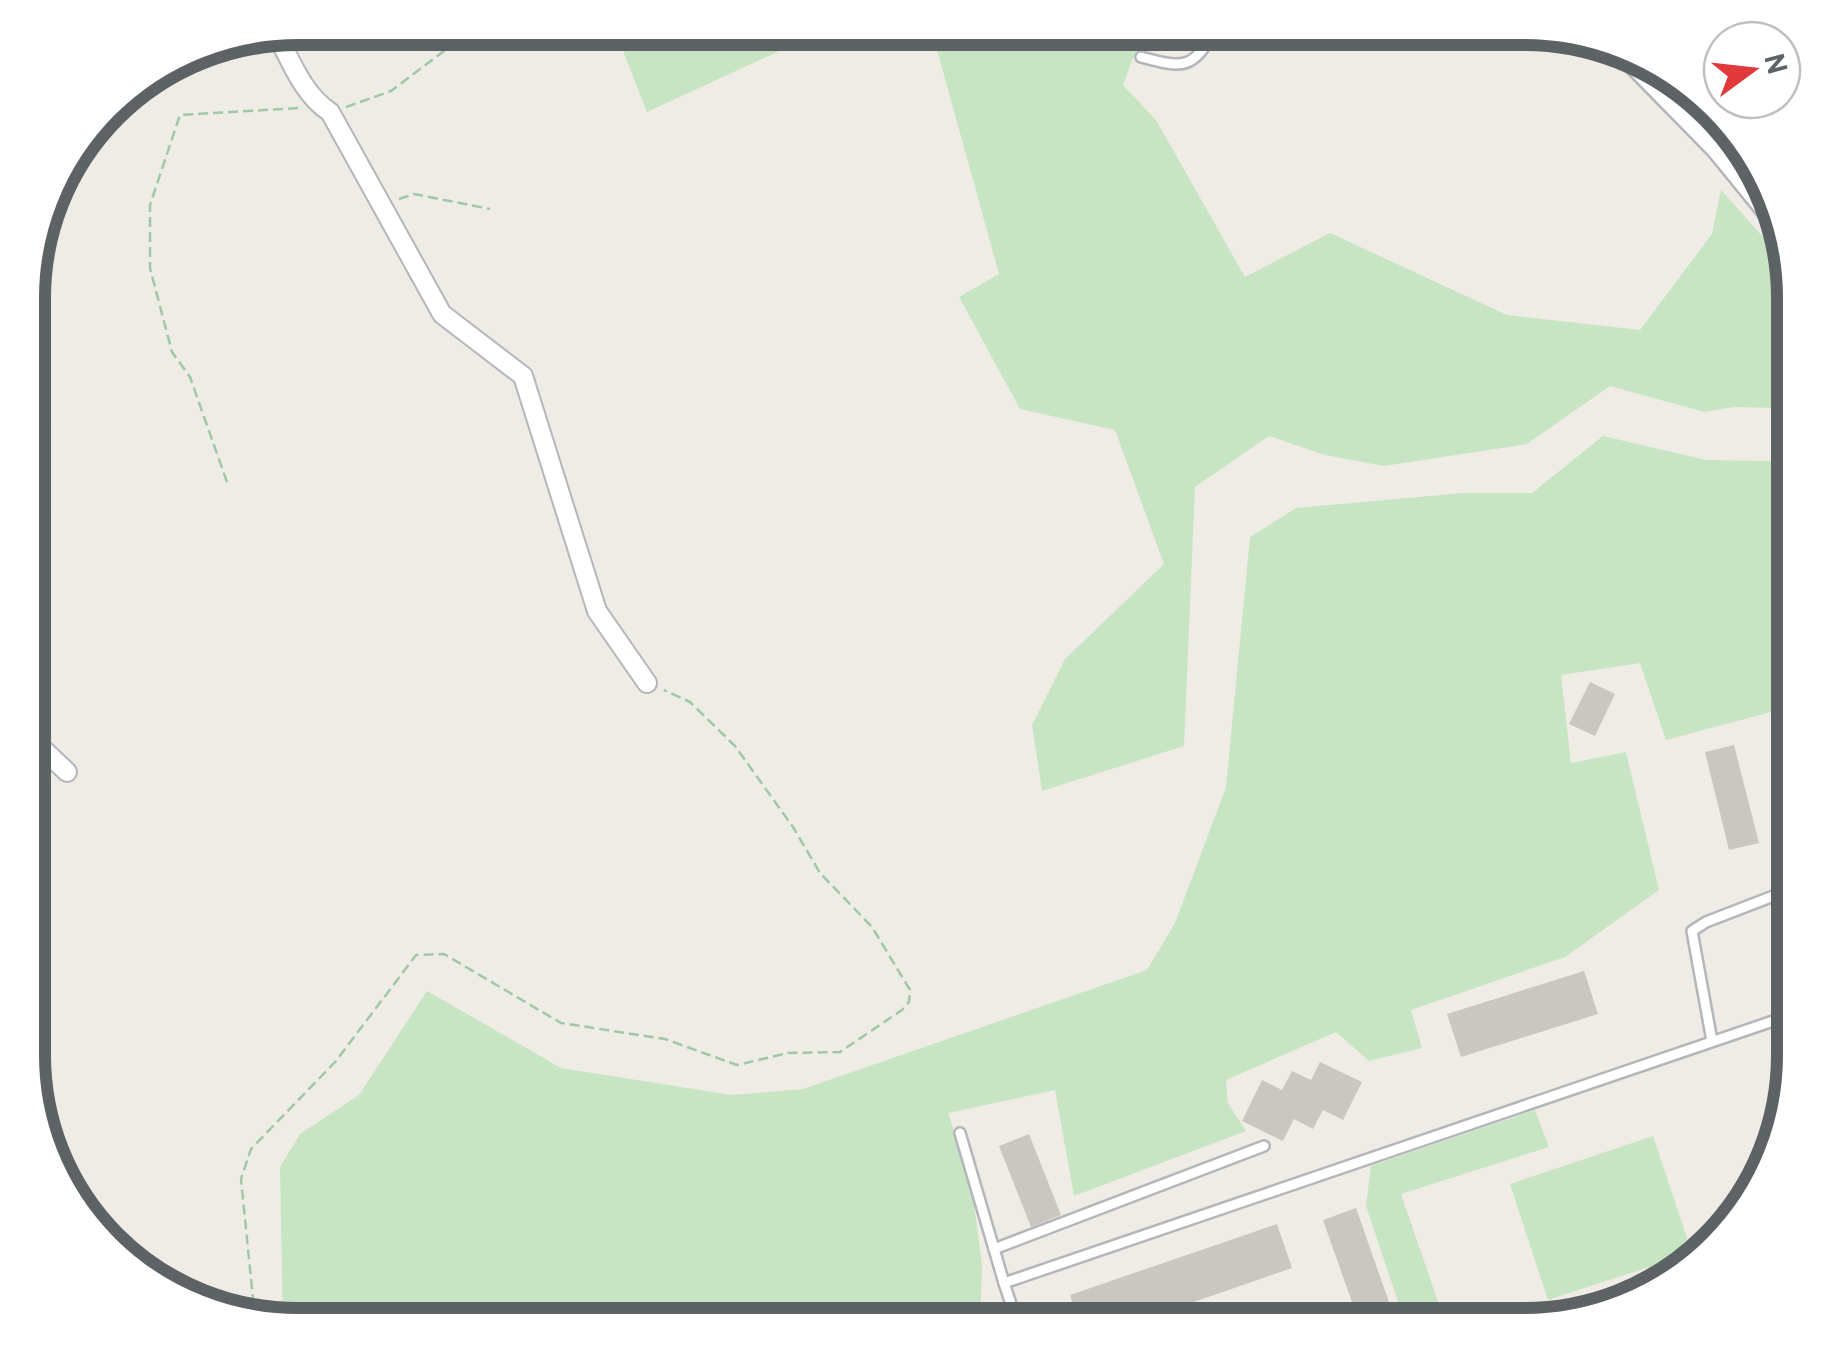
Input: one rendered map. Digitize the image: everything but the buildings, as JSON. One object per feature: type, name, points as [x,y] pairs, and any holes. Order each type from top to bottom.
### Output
[{"type":"street","points":[[283,46],[302,82],[326,109],[384,204],[442,314],[522,376],[597,612],[647,683]]},
{"type":"street","points":[[1658,84],[1750,185]]},
{"type":"street","points":[[46,752],[67,772]]},
{"type":"lane","points":[[1141,57],[1172,67],[1189,62],[1206,46]]},
{"type":"lane","points":[[1712,1042],[1692,930],[1776,895]]},
{"type":"lane","points":[[1004,1283],[1776,1021]]},
{"type":"lane","points":[[960,1133],[1012,1308]]},
{"type":"lane","points":[[994,1250],[1264,1146]]},
{"type":"path","points":[[228,482],[190,377],[172,352],[150,268],[150,205],[180,116],[326,109],[391,91],[451,46]]},
{"type":"path","points":[[384,204],[414,194],[490,208]]},
{"type":"path","points":[[253,1304],[241,1180],[251,1149],[336,1061],[416,954],[444,954],[561,1023],[665,1039],[737,1065],[788,1053],[840,1052],[909,1002],[910,990],[881,940],[820,873],[734,746],[690,702],[647,683]]},
{"type":"green space","points":[[621,46],[790,46],[647,112]]},
{"type":"green space","points":[[936,46],[1137,46],[1123,85],[1156,120],[1245,277],[1330,233],[1507,315],[1640,330],[1712,234],[1721,190],[1773,254],[1777,408],[1734,407],[1704,412],[1610,386],[1527,444],[1384,466],[1325,455],[1269,436],[1195,487],[1184,746],[1042,791],[1032,725],[1065,659],[1164,564],[1115,430],[1020,409],[959,297],[999,274]]},
{"type":"green space","points":[[1603,436],[1706,460],[1770,461],[1777,466],[1776,686],[1771,712],[1666,740],[1640,663],[1561,675],[1571,763],[1626,752],[1659,890],[1565,957],[1411,1010],[1422,1048],[1369,1061],[1336,1032],[1226,1080],[1228,1103],[1246,1131],[1074,1196],[1055,1090],[948,1113],[971,1180],[982,1265],[981,1308],[283,1307],[280,1167],[300,1134],[359,1095],[427,991],[561,1068],[732,1095],[803,1089],[1147,970],[1175,923],[1226,787],[1250,537],[1296,508],[1463,493],[1532,493]]},
{"type":"green space","points":[[1535,1110],[1549,1147],[1401,1194],[1440,1308],[1400,1308],[1366,1206],[1371,1166]]},
{"type":"green space","points":[[1653,1136],[1690,1246],[1673,1259],[1548,1300],[1510,1184]]}]
